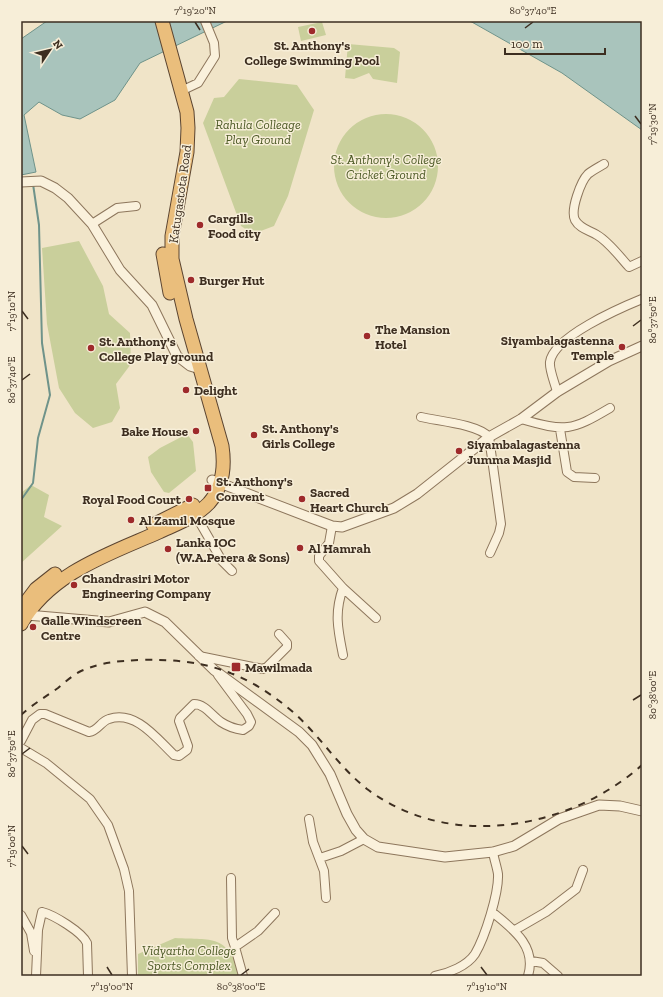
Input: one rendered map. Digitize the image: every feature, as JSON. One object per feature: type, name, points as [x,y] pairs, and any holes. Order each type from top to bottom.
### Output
[{"type":"highway","points":[[153,21],[177,85]]},
{"type":"highway","points":[[162,21],[177,85]]},
{"type":"highway","name":"Katugastota Road","points":[[22,615],[67,576],[195,514],[210,501],[216,481],[214,449],[195,367],[168,284],[163,252],[164,225],[178,156],[181,133],[177,85]]},
{"type":"highway","name":"Katugastota Road","points":[[22,615],[43,583],[71,563],[191,507],[216,481]]},
{"type":"street","points":[[177,85],[198,83],[215,56],[214,43],[205,21]]},
{"type":"street","points":[[604,164],[589,174],[584,180],[573,209],[574,219],[583,229],[596,234],[603,239],[630,268],[642,261]]},
{"type":"street","points":[[23,182],[41,181],[55,188],[68,198],[92,224],[120,270],[152,305],[177,356],[195,367]]},
{"type":"street","points":[[92,224],[117,208],[136,206]]},
{"type":"street","points":[[558,392],[550,362],[554,350],[576,332],[642,299]]},
{"type":"street","points":[[216,481],[332,526],[342,527],[394,508],[417,494],[489,436],[522,419],[558,392],[609,361],[642,346]]},
{"type":"street","points":[[522,419],[560,429],[582,425],[610,408]]},
{"type":"street","points":[[421,417],[470,427],[486,433],[489,436],[501,524],[499,533],[490,553]]},
{"type":"street","points":[[560,429],[567,472],[574,477],[595,478]]},
{"type":"street","points":[[195,514],[222,560],[232,571]]},
{"type":"street","points":[[332,526],[329,543],[319,556],[319,561],[343,588],[376,618]]},
{"type":"street","points":[[343,588],[337,604],[337,623],[343,656]]},
{"type":"street","points":[[22,615],[109,622],[145,612],[165,622],[214,670],[299,732],[312,745],[330,774],[347,814],[364,839],[378,847],[425,856],[445,857],[493,852],[514,846],[559,819],[599,804],[620,806],[642,811]]},
{"type":"street","points":[[199,656],[263,669],[268,668],[287,647],[287,643],[279,634]]},
{"type":"street","points":[[21,741],[32,720],[40,714],[45,714],[89,732],[94,731],[108,719],[127,717],[151,733],[174,755],[179,756],[187,750],[188,746],[179,721],[180,718],[194,704],[199,704],[222,723],[237,729],[243,730],[249,726],[250,722],[247,714],[214,670]]},
{"type":"street","points":[[21,748],[46,762],[90,799],[108,825],[124,869],[129,891],[132,976]]},
{"type":"street","points":[[309,819],[313,842],[324,871],[326,898]]},
{"type":"street","points":[[320,858],[341,851],[364,839]]},
{"type":"street","points":[[435,976],[450,973],[468,961],[475,954],[492,912],[498,875],[493,852]]},
{"type":"street","points":[[515,930],[546,912],[576,889],[583,870]]},
{"type":"street","points":[[231,878],[232,938],[242,976]]},
{"type":"street","points":[[36,973],[38,930],[42,912],[85,938],[88,943],[88,976]]},
{"type":"street","points":[[492,912],[515,930],[527,950],[531,961],[528,976]]},
{"type":"street","points":[[234,947],[258,931],[276,913]]},
{"type":"street","points":[[21,915],[31,934],[36,973]]},
{"type":"street","points":[[531,961],[543,963],[558,976]]},
{"type":"green space","name":"St. Anthony's College Swimming Pool","points":[[322,22],[326,35],[301,41],[298,27]]},
{"type":"green space","points":[[348,44],[394,48],[400,52],[397,83],[373,79],[369,73],[354,79],[345,78]]},
{"type":"green space","name":"Rahula Colleage Play Ground","points":[[239,79],[297,85],[314,110],[288,196],[274,226],[253,234],[241,226],[203,123],[214,98],[224,97]]},
{"type":"green space","name":"St. Anthony's College Cricket Ground","points":[[386,114],[406,118],[415,123],[429,137],[434,146],[438,166],[434,186],[429,195],[415,209],[406,214],[386,218],[366,214],[357,209],[343,195],[338,186],[334,166],[338,146],[343,137],[357,123],[366,118]]},
{"type":"green space","name":"St. Anthony's College Play ground","points":[[79,241],[103,286],[109,314],[130,333],[131,364],[116,384],[120,408],[112,422],[93,428],[75,413],[59,388],[47,324],[42,248]]},
{"type":"green space","points":[[187,434],[193,442],[196,471],[169,493],[164,492],[151,472],[148,457],[160,448]]},
{"type":"green space","points":[[31,485],[49,495],[44,517],[62,526],[21,563],[21,493]]},
{"type":"green space","name":"Vidyartha College Sports Complex","points":[[175,938],[209,940],[224,946],[236,962],[241,976],[138,976],[138,954]]},
{"type":"water","points":[[47,21],[227,21],[140,63],[115,100],[80,119],[62,115],[39,102],[24,115],[36,172],[21,175],[21,39]]},
{"type":"water","points":[[470,21],[642,21],[642,130],[562,73]]},
{"type":"waterway","points":[[21,500],[33,483],[38,438],[50,395],[42,343],[39,225],[33,184]]},
{"type":"railway","points":[[21,715],[75,674],[103,664],[140,660],[162,660],[203,665],[240,677],[258,686],[275,698],[303,721],[347,771],[367,789],[399,808],[434,821],[471,826],[508,825],[545,818],[580,805],[613,787],[642,765]]},
{"type":"place","name":"St. Anthony's College Swimming Pool","points":[[312,31]]},
{"type":"place","name":"Cargills Food city","points":[[200,225]]},
{"type":"place","name":"Burger Hut","points":[[191,280]]},
{"type":"place","name":"The Mansion Hotel","points":[[367,336]]},
{"type":"place","name":"Siyambalagastenna Temple","points":[[622,347]]},
{"type":"place","name":"St. Anthony's College Play ground","points":[[91,348]]},
{"type":"place","name":"Delight","points":[[186,390]]},
{"type":"place","name":"Bake House","points":[[196,431]]},
{"type":"place","name":"St. Anthony's Girls College","points":[[254,435]]},
{"type":"place","name":"Siyambalagastenna Jumma Masjid","points":[[459,451]]},
{"type":"place","name":"St. Anthony's Convent","points":[[208,488]]},
{"type":"place","name":"Royal Food Court","points":[[189,499]]},
{"type":"place","name":"Sacred Heart Church","points":[[302,499]]},
{"type":"place","name":"Al Zamil Mosque","points":[[131,520]]},
{"type":"place","name":"Al Hamrah","points":[[300,548]]},
{"type":"place","name":"Lanka IOC (W.A.Perera & Sons)","points":[[168,549]]},
{"type":"place","name":"Chandrasiri Motor Engineering Company","points":[[74,585]]},
{"type":"place","name":"Galle Windscreen Centre","points":[[33,627]]},
{"type":"place","name":"Mawilmada","points":[[236,667]]}]
